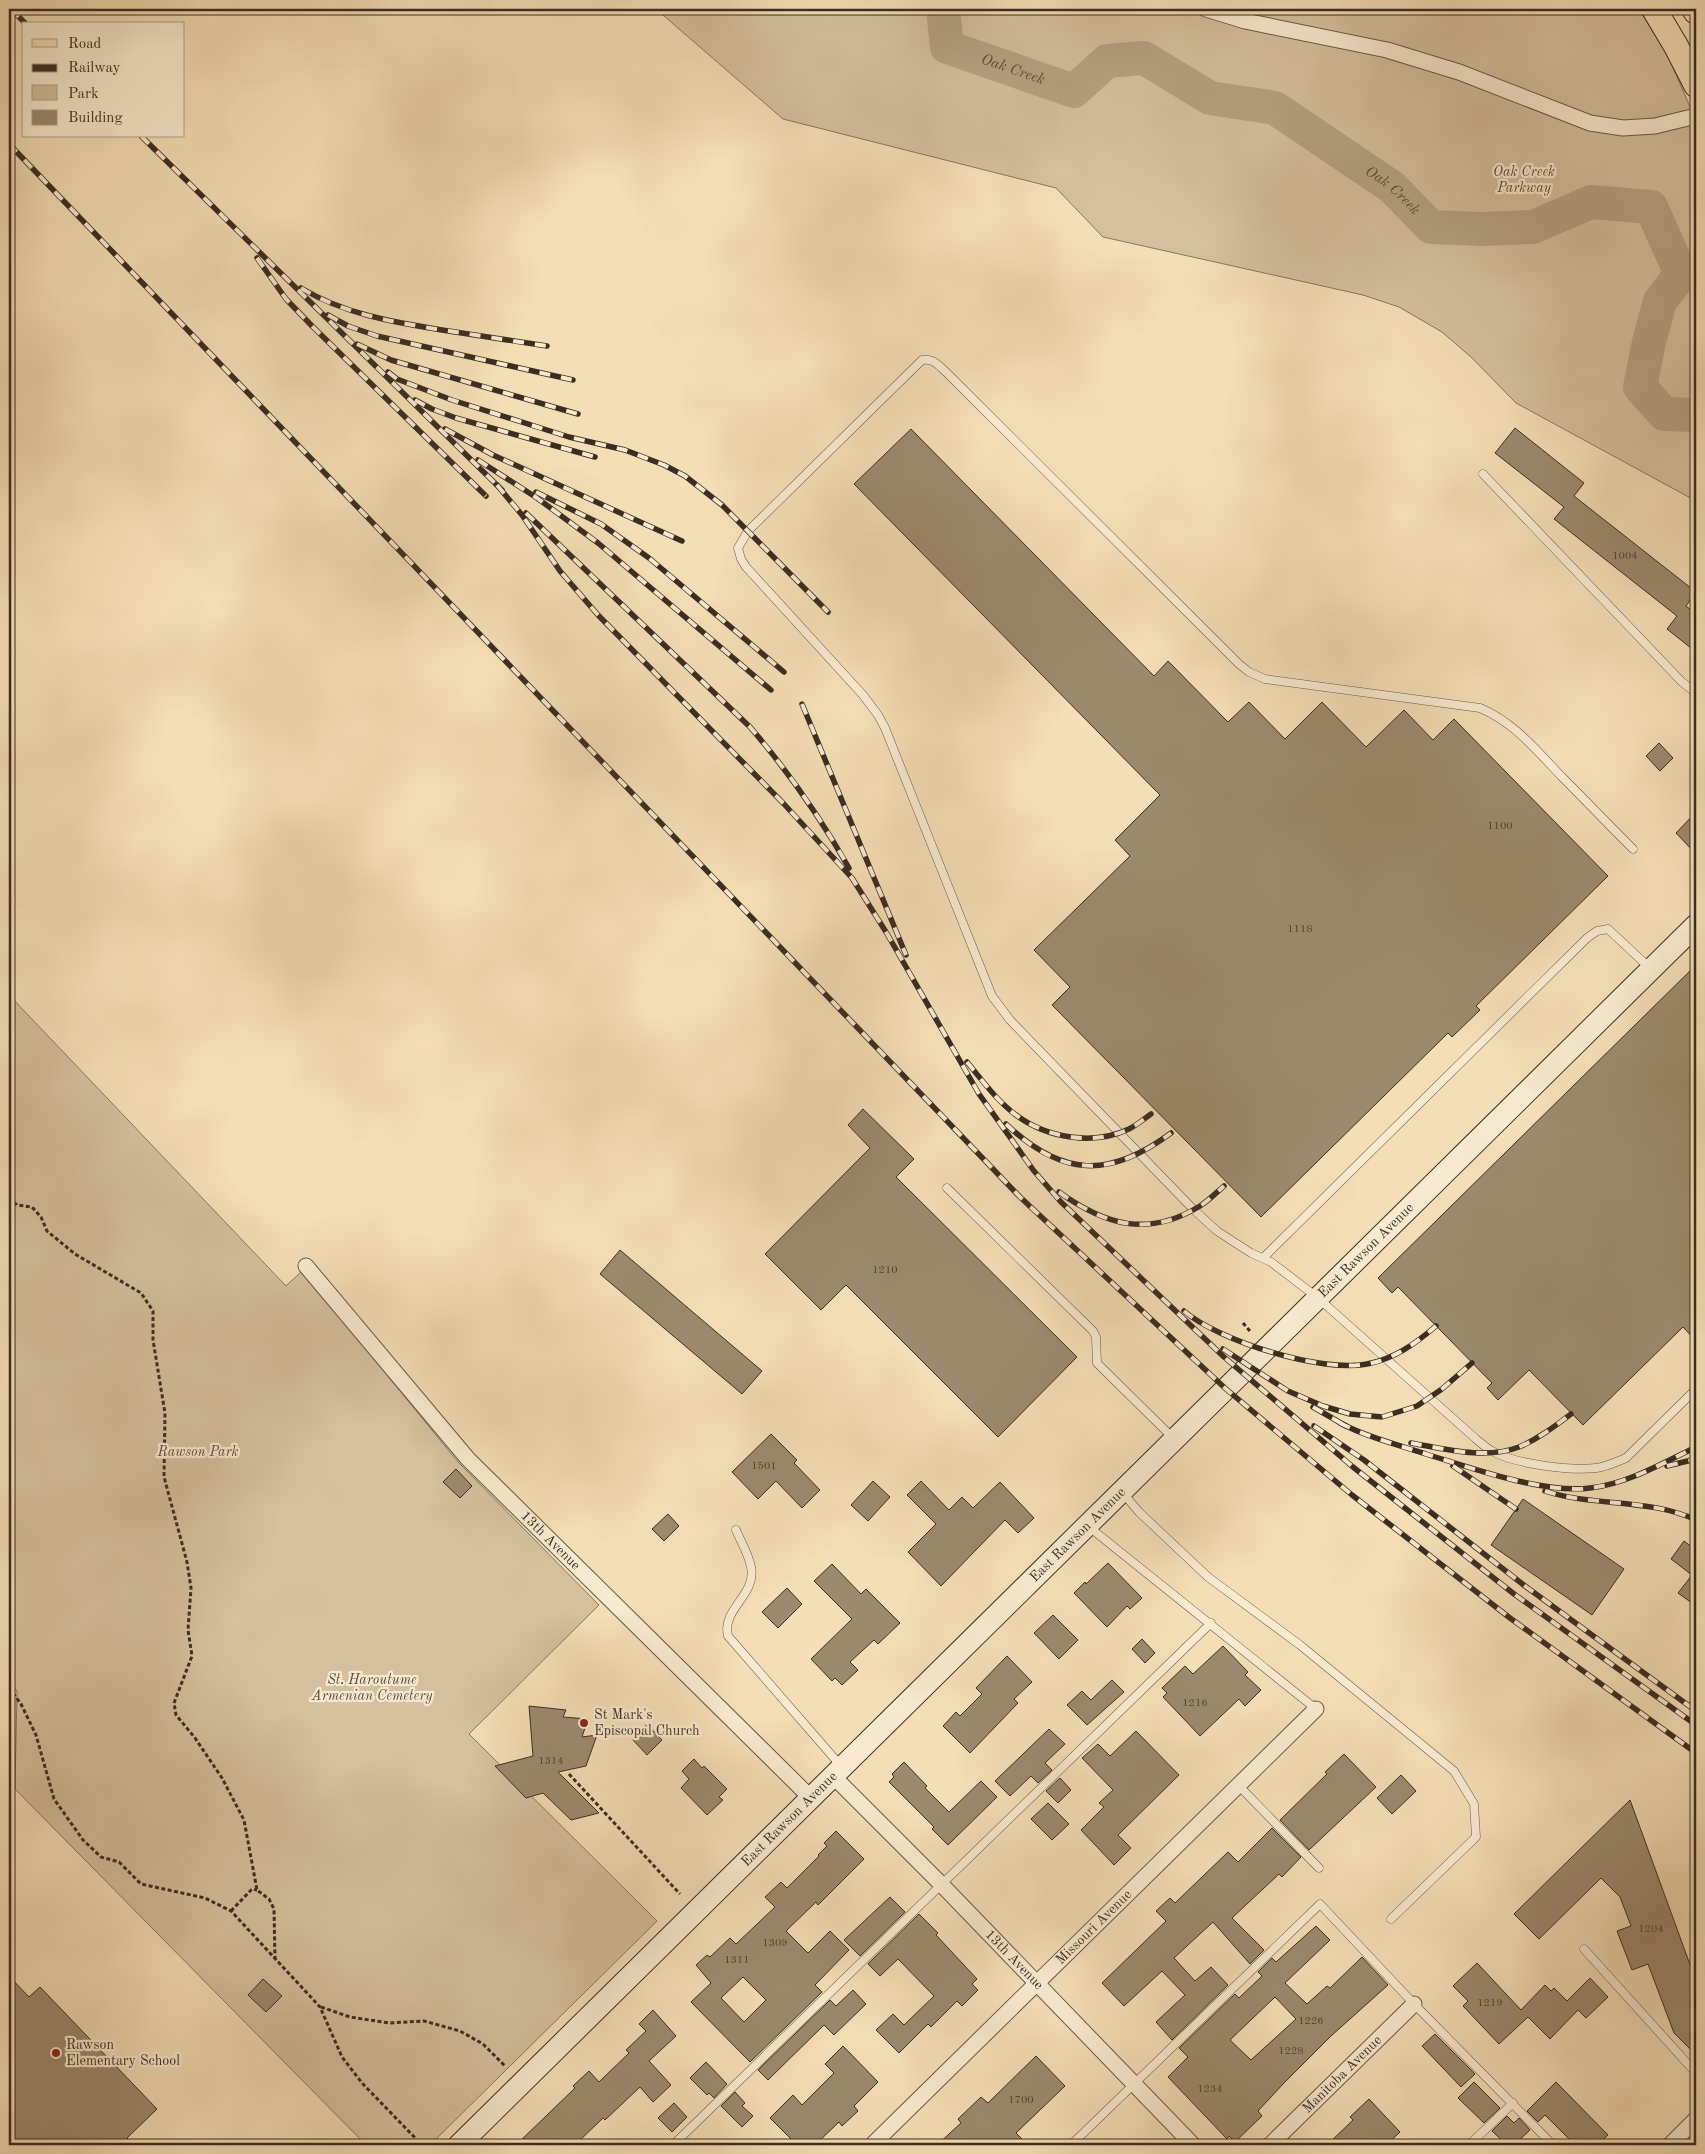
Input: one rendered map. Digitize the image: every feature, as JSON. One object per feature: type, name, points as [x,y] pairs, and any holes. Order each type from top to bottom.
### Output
[{"type":"main road","points":[[1654,9],[1696,85]]},
{"type":"main road","name":"East Rawson Avenue","points":[[459,2145],[1696,925]]},
{"type":"street","points":[[1206,9],[1245,21],[1387,50],[1460,72],[1590,123],[1623,128],[1647,127],[1696,116]]},
{"type":"street","name":"13th Avenue","points":[[306,1266],[468,1459],[811,1798]]},
{"type":"street","name":"Missouri Avenue","points":[[872,2145],[1316,1709]]},
{"type":"street","name":"13th Avenue","points":[[838,1772],[942,1885],[1193,2145]]},
{"type":"street","name":"Manitoba Avenue","points":[[1270,2145],[1414,2004]]},
{"type":"street","points":[[1670,2145],[1696,2119]]},
{"type":"lane","points":[[1633,849],[1534,747],[1509,724],[1494,714],[1480,708],[1264,679],[1249,672],[1238,664],[934,361],[922,360],[748,531],[738,548],[741,560],[878,715],[885,728],[992,996],[1017,1027],[1193,1210],[1217,1232],[1271,1262],[1318,1298],[1493,1452],[1521,1461],[1562,1467],[1596,1468],[1615,1463],[1626,1458],[1696,1389]]},
{"type":"lane","points":[[1483,474],[1682,682],[1696,692]]},
{"type":"lane","points":[[1263,1258],[1587,938],[1597,931],[1608,929],[1651,970]]},
{"type":"lane","points":[[946,1188],[1093,1331],[1096,1337],[1096,1363],[1174,1440]]},
{"type":"lane","points":[[1122,1492],[1140,1512],[1208,1577],[1300,1645],[1454,1770],[1474,1804],[1476,1838],[1392,1919]]},
{"type":"lane","points":[[1087,1525],[1316,1709]]},
{"type":"lane","points":[[736,1530],[752,1568],[746,1593],[734,1608],[726,1623],[728,1636],[838,1772]]},
{"type":"lane","points":[[673,2145],[1211,1623]]},
{"type":"lane","points":[[1239,1786],[1319,1868]]},
{"type":"lane","points":[[1071,2145],[1320,1904],[1414,2004],[1553,2145]]},
{"type":"lane","points":[[1584,1949],[1696,2073]]},
{"type":"lane","points":[[1469,2145],[1513,2103]]},
{"type":"path","points":[[9,1198],[17,1205],[32,1207],[41,1217],[46,1231],[75,1254],[141,1293],[153,1311],[153,1340],[165,1413],[164,1477],[187,1562],[191,1588],[188,1630],[192,1656],[174,1703],[176,1715],[195,1738],[222,1778],[244,1820],[257,1890]]},
{"type":"path","points":[[1243,1322],[1250,1331]]},
{"type":"path","points":[[9,1688],[21,1704],[36,1735],[54,1799],[83,1840],[101,1857],[119,1862],[141,1884],[205,1898],[232,1911],[320,2007],[342,2057],[362,2083],[422,2145]]},
{"type":"path","points":[[569,1774],[680,1894]]},
{"type":"path","points":[[232,1911],[252,1889],[257,1890],[269,1899],[274,1909],[275,1959]]},
{"type":"path","points":[[320,2007],[350,2018],[389,2023],[424,2021],[460,2031],[483,2044],[505,2066]]},
{"type":"green space","name":"Oak Creek Parkway","points":[[656,9],[1379,9],[1412,13],[1453,9],[1639,9],[1669,58],[1696,121],[1696,501],[1516,403],[1471,357],[1442,332],[1399,307],[1363,295],[1103,237],[1056,188],[783,119]]},
{"type":"green space","name":"Rawson Park","points":[[9,995],[286,1286],[302,1271],[458,1462],[599,1605],[469,1734],[657,1921],[430,2145],[366,2145],[15,1789],[17,1691],[9,1683]]},
{"type":"building","points":[[1515,428],[1584,483],[1574,496],[1696,592],[1686,606],[1696,614],[1696,652],[1667,629],[1677,616],[1554,519],[1564,507],[1495,453]]},
{"type":"building","points":[[911,429],[1154,676],[1168,661],[1228,722],[1249,702],[1285,739],[1322,702],[1366,747],[1404,710],[1433,740],[1454,719],[1608,876],[1476,1006],[1480,1010],[1452,1037],[1448,1033],[1261,1217],[1052,1005],[1070,987],[1034,950],[1130,856],[1115,840],[1160,795],[854,484]]},
{"type":"building","points":[[1659,743],[1673,758],[1660,771],[1646,756]]},
{"type":"building","points":[[1696,812],[1696,854],[1676,833]]},
{"type":"building","points":[[1696,965],[1696,1341],[1683,1327],[1583,1425],[1529,1370],[1498,1400],[1487,1388],[1492,1383],[1398,1287],[1392,1293],[1378,1278]]},
{"type":"building","points":[[863,1109],[914,1159],[896,1177],[1077,1357],[998,1437],[846,1285],[821,1310],[765,1254],[870,1148],[848,1125]]},
{"type":"building","points":[[620,1250],[762,1371],[742,1394],[600,1274]]},
{"type":"building","points":[[771,1434],[797,1460],[794,1463],[820,1490],[802,1508],[776,1481],[758,1499],[732,1472]]},
{"type":"building","points":[[456,1469],[472,1486],[460,1498],[443,1482]]},
{"type":"building","points":[[873,1481],[890,1497],[868,1521],[851,1505]]},
{"type":"building","points":[[921,1481],[949,1510],[962,1497],[973,1508],[1000,1482],[1034,1518],[1018,1533],[1005,1520],[941,1586],[908,1552],[936,1524],[907,1495]]},
{"type":"building","points":[[1523,1499],[1624,1569],[1592,1615],[1491,1545]]},
{"type":"building","points":[[668,1514],[679,1526],[664,1541],[652,1529]]},
{"type":"building","points":[[1684,1541],[1696,1550],[1696,1606],[1678,1593],[1692,1575],[1671,1559]]},
{"type":"building","points":[[1108,1563],[1142,1598],[1130,1609],[1127,1606],[1107,1627],[1074,1593]]},
{"type":"building","points":[[832,1564],[861,1594],[866,1589],[900,1623],[878,1644],[874,1640],[850,1662],[858,1670],[842,1685],[835,1678],[832,1681],[811,1659],[852,1619],[814,1581]]},
{"type":"building","points":[[787,1588],[802,1604],[778,1628],[762,1612]]},
{"type":"building","points":[[1053,1615],[1078,1640],[1059,1659],[1034,1633]]},
{"type":"building","points":[[1142,1639],[1155,1653],[1145,1663],[1132,1649]]},
{"type":"building","points":[[1223,1646],[1248,1672],[1245,1675],[1261,1690],[1245,1706],[1239,1699],[1200,1736],[1163,1697],[1167,1693],[1162,1688],[1185,1666],[1193,1674]]},
{"type":"building","points":[[1007,1656],[1032,1682],[1014,1699],[1018,1703],[970,1753],[943,1726],[956,1712],[960,1716],[982,1694],[976,1688]]},
{"type":"building","points":[[1112,1680],[1124,1692],[1087,1725],[1067,1705],[1082,1691],[1091,1700]]},
{"type":"building","points":[[529,1706],[566,1710],[563,1717],[588,1719],[582,1737],[597,1735],[586,1766],[558,1772],[599,1813],[571,1820],[543,1793],[526,1798],[495,1766],[533,1756]]},
{"type":"building","points":[[647,1724],[662,1740],[647,1755],[632,1739]]},
{"type":"building","points":[[1049,1729],[1065,1744],[1045,1763],[1052,1770],[1038,1783],[1031,1776],[1010,1796],[995,1781]]},
{"type":"building","points":[[1136,1731],[1179,1775],[1118,1835],[1131,1848],[1114,1865],[1081,1830],[1104,1807],[1099,1803],[1113,1790],[1082,1758],[1098,1744],[1110,1756]]},
{"type":"building","points":[[1344,1754],[1376,1787],[1309,1850],[1280,1820],[1327,1774],[1325,1772]]},
{"type":"building","points":[[694,1759],[702,1768],[704,1766],[727,1789],[719,1797],[723,1800],[707,1815],[681,1788],[689,1779],[682,1771]]},
{"type":"building","points":[[904,1762],[927,1786],[925,1788],[949,1812],[981,1781],[997,1797],[948,1845],[932,1829],[934,1827],[889,1782],[894,1777],[892,1774]]},
{"type":"building","points":[[1401,1775],[1416,1791],[1392,1814],[1377,1798]]},
{"type":"building","points":[[1060,1778],[1071,1790],[1058,1803],[1046,1791]]},
{"type":"building","points":[[1630,1800],[1696,1981],[1696,2055],[1674,2033],[1648,1964],[1632,1970],[1617,1931],[1631,1926],[1620,1897],[1601,1878],[1539,1939],[1514,1914]]},
{"type":"building","points":[[1048,1803],[1069,1824],[1052,1840],[1031,1819]]},
{"type":"building","points":[[1272,1828],[1301,1857],[1282,1877],[1279,1874],[1232,1918],[1264,1950],[1250,1964],[1213,1922],[1174,1958],[1195,1981],[1211,1967],[1228,1985],[1172,2040],[1156,2022],[1185,1995],[1162,1971],[1124,2006],[1102,1983],[1166,1921],[1156,1911],[1170,1898],[1175,1903],[1228,1852],[1238,1862]]},
{"type":"building","points":[[836,1831],[864,1859],[818,1905],[816,1902],[786,1931],[808,1953],[830,1931],[849,1950],[815,1985],[822,1992],[750,2062],[691,2002],[711,1983],[696,1965],[707,1955],[710,1957],[730,1938],[736,1944],[775,1907],[765,1897],[781,1882],[787,1888],[819,1856],[827,1846],[824,1843]],"holes":[[[743,1977],[766,2000],[744,2022],[721,1998]]]},
{"type":"building","points":[[890,1897],[905,1912],[860,1956],[844,1940]]},
{"type":"building","points":[[919,1914],[938,1933],[936,1935],[977,1979],[972,1984],[978,1990],[962,2006],[957,2001],[931,2027],[928,2024],[899,2053],[876,2030],[893,2014],[904,2025],[934,1996],[898,1959],[880,1976],[868,1964]]},
{"type":"building","points":[[1316,1926],[1330,1940],[1285,1983],[1307,2004],[1327,1986],[1330,1988],[1362,1957],[1388,1985],[1331,2036],[1283,2084],[1258,2111],[1262,2116],[1235,2142],[1229,2136],[1227,2139],[1168,2077],[1188,2057],[1179,2048],[1235,1994],[1239,1998],[1262,1976],[1258,1972],[1272,1958],[1276,1962]],"holes":[[[1275,1997],[1296,2019],[1251,2060],[1230,2040]]]},
{"type":"building","points":[[1477,1963],[1521,2010],[1545,1985],[1551,1991],[1554,1988],[1567,2001],[1590,1978],[1608,1997],[1586,2018],[1578,2010],[1550,2039],[1528,2017],[1499,2044],[1463,2006],[1468,2001],[1453,1986]]},
{"type":"building","name":"Rawson Elementary School","points":[[9,1976],[29,1997],[40,1987],[157,2109],[127,2138],[134,2145],[9,2145]]},
{"type":"building","points":[[263,1979],[282,1996],[266,2012],[248,1995]]},
{"type":"building","points":[[853,1990],[866,2004],[834,2035],[824,2025],[768,2080],[758,2070],[830,2000],[836,2006]]},
{"type":"building","points":[[653,2010],[676,2036],[649,2061],[671,2085],[653,2102],[640,2087],[605,2120],[603,2118],[575,2145],[516,2145],[575,2088],[573,2086],[589,2071],[599,2082],[629,2053],[626,2050],[646,2031],[639,2024]]},
{"type":"building","points":[[1435,2034],[1475,2074],[1461,2087],[1422,2046]]},
{"type":"building","points":[[843,2046],[878,2082],[854,2106],[858,2111],[842,2126],[839,2122],[815,2145],[797,2145],[770,2118],[793,2095],[802,2105],[834,2073],[825,2064]]},
{"type":"building","points":[[1036,2056],[1065,2086],[1016,2133],[1028,2145],[937,2145],[961,2123],[958,2119],[981,2097],[988,2103]]},
{"type":"building","points":[[706,2062],[727,2084],[714,2098],[709,2093],[707,2095],[690,2078]]},
{"type":"building","points":[[1474,2082],[1500,2108],[1484,2123],[1458,2098]]},
{"type":"building","points":[[1556,2082],[1608,2135],[1597,2145],[1575,2145],[1545,2115],[1538,2122],[1527,2111]]},
{"type":"building","points":[[735,2092],[745,2103],[742,2106],[753,2116],[742,2127],[721,2106]]},
{"type":"building","points":[[1369,2099],[1400,2132],[1386,2145],[1327,2145],[1353,2120],[1350,2117]]},
{"type":"building","points":[[674,2103],[687,2117],[672,2132],[658,2118]]},
{"type":"building","points":[[1507,2116],[1514,2123],[1519,2118],[1530,2130],[1514,2145],[1507,2145],[1492,2131]]},
{"type":"waterway","name":"Oak Creek","points":[[943,9],[947,47],[1074,91],[1107,61],[1144,58],[1210,98],[1275,108],[1392,187],[1431,227],[1482,229],[1533,227],[1591,202],[1651,207],[1681,274],[1660,301],[1640,387],[1664,414],[1696,415]]},
{"type":"railway","points":[[11,9],[24,22]]},
{"type":"railway","points":[[143,138],[502,490]]},
{"type":"railway","points":[[9,144],[1020,1197],[1226,1389],[1352,1495],[1510,1618],[1696,1753]]},
{"type":"railway","points":[[257,258],[286,299],[486,496]]},
{"type":"railway","points":[[301,288],[317,297],[369,316],[442,330],[547,346]]},
{"type":"railway","points":[[328,315],[348,326],[377,336],[573,380]]},
{"type":"railway","points":[[357,344],[391,360],[578,414]]},
{"type":"railway","points":[[388,372],[397,379],[452,400],[569,437],[625,450],[664,465],[685,476],[722,505],[828,612]]},
{"type":"railway","points":[[415,400],[456,418],[595,457]]},
{"type":"railway","points":[[445,429],[493,455],[682,541]]},
{"type":"railway","points":[[478,460],[537,498],[598,543],[771,690]]},
{"type":"railway","points":[[497,485],[522,515],[560,571],[598,615],[784,804],[852,878],[886,932],[979,1094],[1034,1171],[1061,1202],[1224,1357],[1353,1467],[1514,1594],[1696,1725]]},
{"type":"railway","points":[[536,492],[601,524],[649,558],[784,672]]},
{"type":"railway","points":[[526,513],[750,727],[803,795],[849,868]]},
{"type":"railway","points":[[802,704],[906,955]]},
{"type":"railway","points":[[967,1062],[1002,1103],[1016,1115],[1028,1123],[1056,1134],[1071,1137],[1101,1137],[1132,1127],[1151,1114]]},
{"type":"railway","points":[[1006,1124],[1047,1154],[1066,1162],[1086,1166],[1106,1164],[1127,1158],[1148,1148],[1171,1133]]},
{"type":"railway","points":[[1059,1192],[1093,1213],[1127,1223],[1145,1224],[1162,1222],[1181,1216],[1203,1204],[1224,1186]]},
{"type":"railway","points":[[1184,1311],[1221,1333],[1271,1352],[1324,1364],[1347,1366],[1377,1362],[1395,1355],[1412,1345],[1436,1326]]},
{"type":"railway","points":[[1223,1349],[1288,1391],[1323,1406],[1350,1414],[1382,1417],[1417,1406],[1442,1389],[1472,1363]]},
{"type":"railway","points":[[1313,1407],[1346,1426]]},
{"type":"railway","points":[[1411,1443],[1465,1452],[1493,1453],[1506,1451],[1533,1440],[1571,1414]]},
{"type":"railway","points":[[1340,1423],[1383,1440],[1486,1472],[1530,1484],[1571,1489],[1604,1486],[1618,1482],[1644,1472],[1696,1447]]},
{"type":"railway","points":[[1314,1426],[1364,1460],[1525,1586],[1696,1711]]},
{"type":"railway","points":[[1667,1466],[1696,1459]]},
{"type":"railway","points":[[1453,1466],[1516,1509]]},
{"type":"railway","points":[[1545,1491],[1583,1499],[1659,1508],[1696,1520]]},
{"type":"place","name":"St Mark's Episcopal Church","points":[[584,1723]]},
{"type":"place","name":"Rawson Elementary School","points":[[56,2053]]},
{"type":"park label","name":"St. Haroutume Armenian Cemetery","points":[[372,1688]]}]
